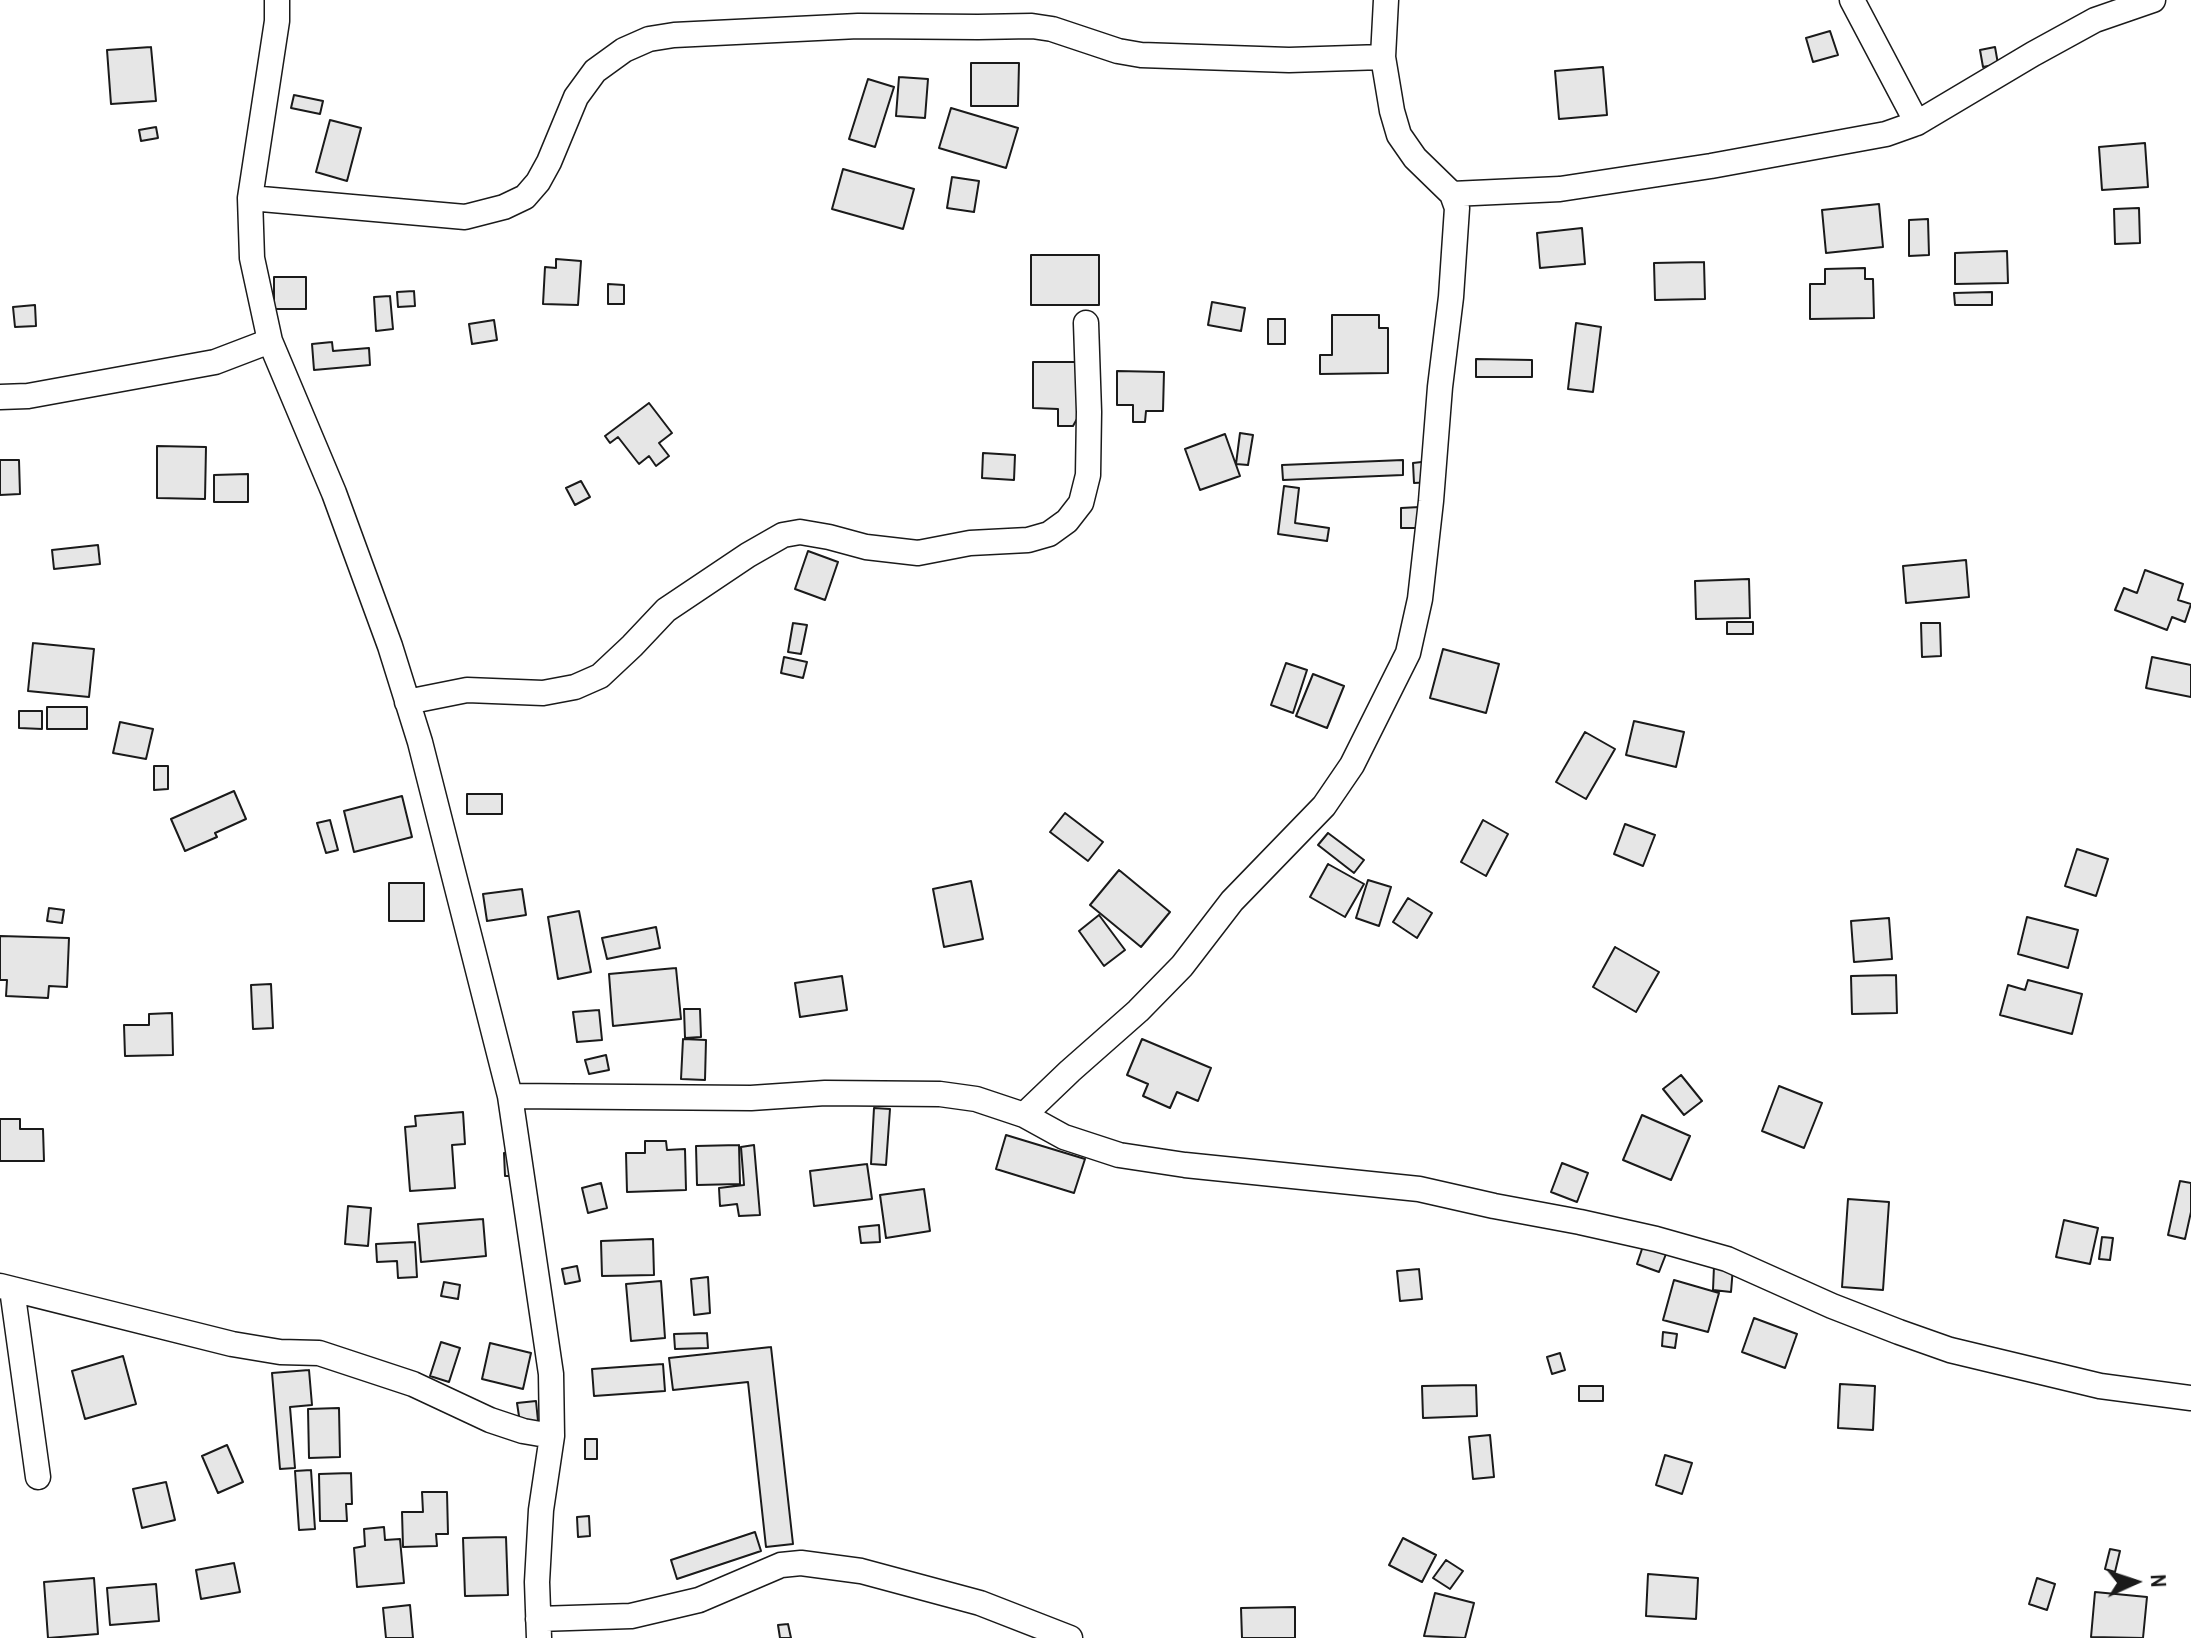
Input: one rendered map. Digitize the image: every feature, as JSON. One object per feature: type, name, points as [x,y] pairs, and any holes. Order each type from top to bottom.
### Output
[{"type":"street","points":[[277,0],[277,21],[250,198],[252,258],[270,341],[334,493],[390,646],[455,876],[510,1096],[551,1374],[552,1436],[541,1510],[538,1628],[631,1616],[699,1600],[781,1565],[801,1563],[861,1571],[980,1603],[1070,1638]]},
{"type":"street","points":[[1024,1115],[1138,1011],[1182,966],[1232,901],[1324,806],[1352,765],[1408,653],[1420,599],[1431,501],[1457,208],[1452,194],[1415,158],[1399,135],[1383,57],[1386,0]]},
{"type":"street","points":[[1852,0],[1917,123]]},
{"type":"street","points":[[1452,194],[1560,189],[1711,166],[1886,134],[1917,123],[2095,20],[2153,0]]},
{"type":"street","points":[[250,198],[465,217],[504,207],[525,197],[538,182],[576,97],[595,71],[624,50],[649,39],[674,35],[858,26],[1032,26],[1141,55],[1289,60],[1383,57]]},
{"type":"street","points":[[407,702],[467,690],[543,693],[575,687],[600,676],[666,610],[783,535],[800,532],[866,547],[918,553],[970,543],[1028,540],[1049,534],[1067,521],[1081,503],[1088,475],[1086,323]]},
{"type":"street","points":[[0,397],[28,396],[215,362],[270,341]]},
{"type":"street","points":[[510,1096],[751,1098],[825,1093],[940,1094],[976,1099],[1024,1115],[1064,1137],[1119,1155],[1185,1165],[1419,1189],[1656,1239],[1727,1259],[1832,1306],[1950,1350],[2100,1386],[2191,1398]]},
{"type":"street","points":[[38,1477],[6,1288],[232,1344],[280,1352],[319,1353],[413,1384],[490,1420],[523,1431],[552,1436]]},
{"type":"street","points":[[523,1431],[547,1468]]},
{"type":"building","points":[[1830,31],[1838,55],[1813,62],[1806,38]]},
{"type":"building","points":[[151,47],[156,101],[111,104],[107,50]]},
{"type":"building","points":[[1995,47],[1998,64],[1983,67],[1980,50]]},
{"type":"building","points":[[971,63],[1019,63],[1018,106],[971,106]]},
{"type":"building","points":[[1603,67],[1607,115],[1559,119],[1555,71]]},
{"type":"building","points":[[899,77],[928,79],[925,118],[896,116]]},
{"type":"building","points":[[868,79],[894,87],[875,147],[849,139]]},
{"type":"building","points":[[294,95],[323,101],[320,114],[291,108]]},
{"type":"building","points":[[951,108],[1018,128],[1006,168],[939,148]]},
{"type":"building","points":[[330,120],[361,128],[347,181],[316,172]]},
{"type":"building","points":[[156,127],[158,138],[141,141],[139,130]]},
{"type":"building","points":[[2145,143],[2148,187],[2102,190],[2099,147]]},
{"type":"building","points":[[843,169],[914,189],[903,229],[832,209]]},
{"type":"building","points":[[952,177],[979,181],[974,212],[947,208]]},
{"type":"building","points":[[1879,204],[1883,247],[1826,253],[1822,210]]},
{"type":"building","points":[[2139,208],[2140,243],[2115,244],[2114,209]]},
{"type":"building","points":[[1928,219],[1929,255],[1909,256],[1909,220]]},
{"type":"building","points":[[1582,228],[1585,264],[1540,268],[1537,233]]},
{"type":"building","points":[[2007,251],[2008,283],[1955,284],[1955,253]]},
{"type":"building","points":[[1031,255],[1099,255],[1099,305],[1031,305]]},
{"type":"building","points":[[556,259],[581,261],[578,305],[543,304],[545,267],[556,268]]},
{"type":"building","points":[[1704,262],[1705,299],[1655,300],[1654,263]]},
{"type":"building","points":[[1865,268],[1865,279],[1873,279],[1874,318],[1810,319],[1810,284],[1825,284],[1825,269]]},
{"type":"building","points":[[274,277],[306,277],[306,309],[274,309]]},
{"type":"building","points":[[608,284],[624,285],[624,304],[608,304]]},
{"type":"building","points":[[414,291],[415,306],[398,307],[397,292]]},
{"type":"building","points":[[1992,292],[1992,305],[1955,305],[1954,293]]},
{"type":"building","points":[[390,296],[393,329],[376,331],[374,297]]},
{"type":"building","points":[[1212,302],[1245,308],[1241,331],[1208,325]]},
{"type":"building","points":[[35,305],[36,326],[15,327],[13,307]]},
{"type":"building","points":[[1332,315],[1379,315],[1379,328],[1388,328],[1388,373],[1320,374],[1320,355],[1332,355]]},
{"type":"building","points":[[1268,319],[1285,319],[1285,344],[1268,344]]},
{"type":"building","points":[[494,320],[497,340],[472,344],[469,324]]},
{"type":"building","points":[[1576,323],[1601,327],[1593,392],[1568,389]]},
{"type":"building","points":[[332,342],[333,351],[369,348],[370,365],[314,370],[312,344]]},
{"type":"building","points":[[1476,359],[1532,360],[1532,377],[1476,377]]},
{"type":"building","points":[[1033,362],[1082,362],[1082,410],[1073,426],[1058,426],[1058,409],[1033,408]]},
{"type":"building","points":[[1117,371],[1164,372],[1163,411],[1146,411],[1145,422],[1133,422],[1133,405],[1117,405]]},
{"type":"building","points":[[649,403],[672,433],[659,443],[669,456],[656,466],[649,456],[639,464],[618,437],[610,443],[605,436]]},
{"type":"building","points":[[1240,433],[1253,435],[1248,465],[1236,464]]},
{"type":"building","points":[[1225,434],[1240,476],[1200,490],[1185,449]]},
{"type":"building","points":[[157,446],[206,447],[205,499],[157,498]]},
{"type":"building","points":[[983,453],[1015,455],[1014,480],[982,478]]},
{"type":"building","points":[[0,460],[19,460],[20,494],[0,495]]},
{"type":"building","points":[[1403,460],[1403,475],[1283,480],[1282,465]]},
{"type":"building","points":[[1430,461],[1432,482],[1414,483],[1413,463]]},
{"type":"building","points":[[248,474],[248,502],[214,502],[214,475]]},
{"type":"building","points":[[581,481],[590,497],[575,505],[566,488]]},
{"type":"building","points":[[1284,486],[1299,488],[1295,523],[1329,528],[1327,541],[1278,534]]},
{"type":"building","points":[[1420,507],[1420,528],[1401,528],[1401,508]]},
{"type":"building","points":[[98,545],[100,564],[54,569],[52,550]]},
{"type":"building","points":[[808,551],[838,562],[825,600],[795,589]]},
{"type":"building","points":[[1966,560],[1969,597],[1906,603],[1903,566]]},
{"type":"building","points":[[2145,570],[2183,584],[2178,600],[2191,604],[2185,622],[2172,617],[2167,630],[2115,610],[2124,588],[2137,593]]},
{"type":"building","points":[[1749,579],[1750,618],[1696,619],[1695,581]]},
{"type":"building","points":[[1727,622],[1753,622],[1753,634],[1727,634]]},
{"type":"building","points":[[793,623],[807,625],[801,654],[788,652]]},
{"type":"building","points":[[1921,623],[1940,623],[1941,656],[1922,657]]},
{"type":"building","points":[[33,643],[94,649],[89,697],[28,691]]},
{"type":"building","points":[[1443,649],[1499,664],[1486,713],[1430,698]]},
{"type":"building","points":[[784,657],[807,662],[803,678],[781,673]]},
{"type":"building","points":[[2152,657],[2191,665],[2191,697],[2146,688]]},
{"type":"building","points":[[1286,663],[1307,670],[1293,713],[1271,705]]},
{"type":"building","points":[[1313,674],[1344,686],[1327,728],[1296,716]]},
{"type":"building","points":[[47,707],[87,707],[87,729],[47,729]]},
{"type":"building","points":[[19,711],[42,711],[42,729],[19,728]]},
{"type":"building","points":[[1634,721],[1684,732],[1676,767],[1626,755]]},
{"type":"building","points":[[120,722],[153,729],[146,759],[113,753]]},
{"type":"building","points":[[1585,732],[1615,749],[1586,799],[1556,782]]},
{"type":"building","points":[[154,766],[168,766],[168,789],[154,790]]},
{"type":"building","points":[[234,791],[246,819],[215,833],[217,837],[185,851],[171,819]]},
{"type":"building","points":[[467,794],[502,794],[502,814],[467,814]]},
{"type":"building","points":[[402,796],[412,837],[354,852],[344,811]]},
{"type":"building","points":[[1065,813],[1103,842],[1088,861],[1050,832]]},
{"type":"building","points":[[330,820],[338,850],[326,853],[317,823]]},
{"type":"building","points":[[1483,820],[1508,834],[1486,876],[1461,862]]},
{"type":"building","points":[[1625,824],[1655,835],[1643,866],[1614,854]]},
{"type":"building","points":[[1328,833],[1364,860],[1354,873],[1318,845]]},
{"type":"building","points":[[2077,849],[2108,859],[2096,896],[2065,886]]},
{"type":"building","points":[[1328,864],[1364,884],[1345,917],[1310,897]]},
{"type":"building","points":[[1119,870],[1170,912],[1141,947],[1090,905]]},
{"type":"building","points":[[1368,880],[1391,887],[1379,926],[1356,918]]},
{"type":"building","points":[[971,881],[983,939],[944,947],[933,889]]},
{"type":"building","points":[[389,883],[424,883],[424,921],[389,921]]},
{"type":"building","points":[[522,889],[526,915],[487,921],[483,894]]},
{"type":"building","points":[[1408,898],[1432,913],[1417,938],[1393,922]]},
{"type":"building","points":[[49,908],[64,910],[62,923],[47,921]]},
{"type":"building","points":[[579,911],[591,972],[558,979],[548,917]]},
{"type":"building","points":[[1099,915],[1125,950],[1104,966],[1079,931]]},
{"type":"building","points":[[2027,917],[2078,930],[2068,968],[2018,954]]},
{"type":"building","points":[[1889,918],[1892,959],[1854,962],[1851,921]]},
{"type":"building","points":[[656,927],[660,948],[607,959],[602,938]]},
{"type":"building","points":[[0,936],[69,938],[67,987],[49,986],[48,998],[6,996],[7,980],[0,980]]},
{"type":"building","points":[[1615,947],[1659,972],[1636,1012],[1593,987]]},
{"type":"building","points":[[676,968],[681,1019],[613,1026],[609,974]]},
{"type":"building","points":[[1896,975],[1897,1013],[1852,1014],[1851,976]]},
{"type":"building","points":[[842,976],[847,1010],[800,1017],[795,983]]},
{"type":"building","points":[[2028,980],[2082,994],[2072,1034],[2000,1015],[2008,985],[2025,990]]},
{"type":"building","points":[[271,984],[273,1028],[253,1029],[251,985]]},
{"type":"building","points":[[684,1009],[700,1009],[701,1037],[685,1038]]},
{"type":"building","points":[[599,1010],[602,1040],[577,1042],[573,1012]]},
{"type":"building","points":[[172,1013],[173,1055],[125,1056],[124,1025],[149,1025],[149,1014]]},
{"type":"building","points":[[683,1039],[706,1040],[705,1080],[681,1079]]},
{"type":"building","points":[[1142,1039],[1211,1068],[1198,1101],[1177,1092],[1170,1108],[1143,1096],[1148,1084],[1127,1075]]},
{"type":"building","points":[[606,1055],[609,1070],[589,1074],[585,1060]]},
{"type":"building","points":[[1681,1075],[1702,1101],[1684,1115],[1663,1089]]},
{"type":"building","points":[[1779,1086],[1822,1103],[1804,1148],[1762,1131]]},
{"type":"building","points":[[874,1108],[890,1109],[886,1165],[871,1164]]},
{"type":"building","points":[[463,1112],[465,1144],[452,1145],[455,1188],[410,1191],[405,1127],[416,1126],[415,1116]]},
{"type":"building","points":[[1642,1115],[1690,1136],[1671,1180],[1623,1160]]},
{"type":"building","points":[[0,1119],[20,1119],[20,1129],[43,1129],[44,1161],[0,1161]]},
{"type":"building","points":[[1006,1135],[1085,1159],[1074,1193],[996,1169]]},
{"type":"building","points":[[645,1141],[666,1141],[667,1150],[685,1149],[686,1190],[627,1192],[626,1153],[645,1153]]},
{"type":"building","points":[[739,1145],[740,1184],[697,1185],[696,1146]]},
{"type":"building","points":[[754,1145],[760,1215],[739,1216],[737,1204],[720,1206],[719,1188],[744,1185],[741,1147]]},
{"type":"building","points":[[519,1152],[520,1176],[505,1176],[504,1153]]},
{"type":"building","points":[[1562,1163],[1588,1173],[1577,1202],[1551,1192]]},
{"type":"building","points":[[867,1164],[872,1199],[814,1206],[810,1171]]},
{"type":"building","points":[[2180,1181],[2191,1183],[2191,1212],[2185,1239],[2168,1235]]},
{"type":"building","points":[[601,1183],[607,1208],[588,1213],[582,1188]]},
{"type":"building","points":[[924,1189],[930,1231],[886,1238],[880,1195]]},
{"type":"building","points":[[1848,1199],[1889,1202],[1883,1290],[1842,1287]]},
{"type":"building","points":[[348,1206],[371,1208],[368,1246],[345,1244]]},
{"type":"building","points":[[483,1219],[486,1256],[421,1262],[418,1224]]},
{"type":"building","points":[[2064,1220],[2098,1228],[2090,1264],[2056,1257]]},
{"type":"building","points":[[879,1225],[880,1242],[861,1243],[859,1227]]},
{"type":"building","points":[[2102,1237],[2113,1238],[2110,1260],[2099,1259]]},
{"type":"building","points":[[653,1239],[654,1275],[602,1276],[601,1241]]},
{"type":"building","points":[[415,1242],[417,1277],[398,1278],[397,1261],[377,1262],[376,1244]]},
{"type":"building","points":[[1643,1246],[1666,1254],[1659,1272],[1637,1264]]},
{"type":"building","points":[[577,1266],[580,1281],[565,1284],[562,1269]]},
{"type":"building","points":[[1714,1266],[1733,1267],[1731,1292],[1713,1290]]},
{"type":"building","points":[[1419,1269],[1422,1299],[1400,1301],[1397,1271]]},
{"type":"building","points":[[708,1277],[710,1313],[694,1315],[691,1279]]},
{"type":"building","points":[[1674,1280],[1719,1293],[1708,1332],[1663,1320]]},
{"type":"building","points":[[661,1281],[665,1338],[631,1341],[626,1284]]},
{"type":"building","points":[[444,1282],[460,1285],[458,1299],[441,1296]]},
{"type":"building","points":[[1754,1318],[1797,1334],[1785,1368],[1742,1352]]},
{"type":"building","points":[[1663,1332],[1677,1334],[1675,1348],[1662,1346]]},
{"type":"building","points":[[707,1333],[708,1348],[675,1349],[674,1334]]},
{"type":"building","points":[[441,1342],[460,1348],[449,1382],[430,1376]]},
{"type":"building","points":[[490,1343],[531,1353],[523,1389],[482,1379]]},
{"type":"building","points":[[771,1347],[793,1544],[766,1547],[748,1382],[673,1390],[669,1358]]},
{"type":"building","points":[[1560,1353],[1565,1370],[1552,1374],[1547,1357]]},
{"type":"building","points":[[123,1356],[136,1404],[85,1419],[72,1371]]},
{"type":"building","points":[[663,1364],[665,1391],[594,1396],[592,1369]]},
{"type":"building","points":[[309,1370],[312,1405],[290,1407],[295,1468],[280,1469],[272,1373]]},
{"type":"building","points":[[1840,1384],[1875,1386],[1873,1430],[1838,1428]]},
{"type":"building","points":[[1476,1385],[1477,1416],[1423,1418],[1422,1386]]},
{"type":"building","points":[[1579,1386],[1603,1386],[1603,1401],[1579,1401]]},
{"type":"building","points":[[536,1401],[538,1421],[520,1423],[517,1403]]},
{"type":"building","points":[[339,1408],[340,1457],[309,1458],[308,1409]]},
{"type":"building","points":[[1490,1435],[1494,1477],[1473,1479],[1469,1437]]},
{"type":"building","points":[[585,1439],[597,1439],[597,1459],[585,1459]]},
{"type":"building","points":[[227,1445],[243,1482],[218,1493],[202,1456]]},
{"type":"building","points":[[1665,1455],[1692,1463],[1682,1494],[1656,1485]]},
{"type":"building","points":[[311,1470],[315,1529],[299,1530],[295,1471]]},
{"type":"building","points":[[351,1473],[352,1504],[346,1504],[347,1521],[320,1521],[319,1474]]},
{"type":"building","points":[[166,1482],[175,1520],[142,1528],[133,1489]]},
{"type":"building","points":[[422,1492],[447,1492],[448,1534],[436,1534],[437,1546],[403,1547],[402,1512],[423,1512]]},
{"type":"building","points":[[589,1516],[590,1536],[578,1537],[577,1517]]},
{"type":"building","points":[[384,1527],[385,1540],[400,1539],[404,1583],[357,1587],[354,1548],[365,1546],[364,1529]]},
{"type":"building","points":[[755,1532],[761,1551],[677,1579],[671,1560]]},
{"type":"building","points":[[506,1537],[508,1595],[465,1596],[463,1538]]},
{"type":"building","points":[[1403,1538],[1436,1555],[1422,1582],[1389,1565]]},
{"type":"building","points":[[2110,1549],[2120,1551],[2115,1572],[2105,1569]]},
{"type":"building","points":[[1446,1560],[1463,1571],[1450,1589],[1433,1578]]},
{"type":"building","points":[[234,1563],[240,1592],[201,1599],[196,1570]]},
{"type":"building","points":[[1648,1574],[1698,1578],[1696,1619],[1646,1616]]},
{"type":"building","points":[[94,1578],[98,1634],[48,1638],[44,1582]]},
{"type":"building","points":[[2037,1578],[2055,1584],[2047,1610],[2029,1604]]},
{"type":"building","points":[[156,1584],[159,1621],[110,1625],[107,1588]]},
{"type":"building","points":[[2095,1592],[2147,1597],[2143,1638],[2091,1637]]},
{"type":"building","points":[[1435,1593],[1474,1603],[1465,1638],[1424,1636]]},
{"type":"building","points":[[410,1605],[413,1638],[386,1638],[383,1608]]},
{"type":"building","points":[[1295,1607],[1295,1638],[1242,1638],[1241,1608]]},
{"type":"building","points":[[788,1624],[791,1638],[780,1638],[778,1625]]}]
